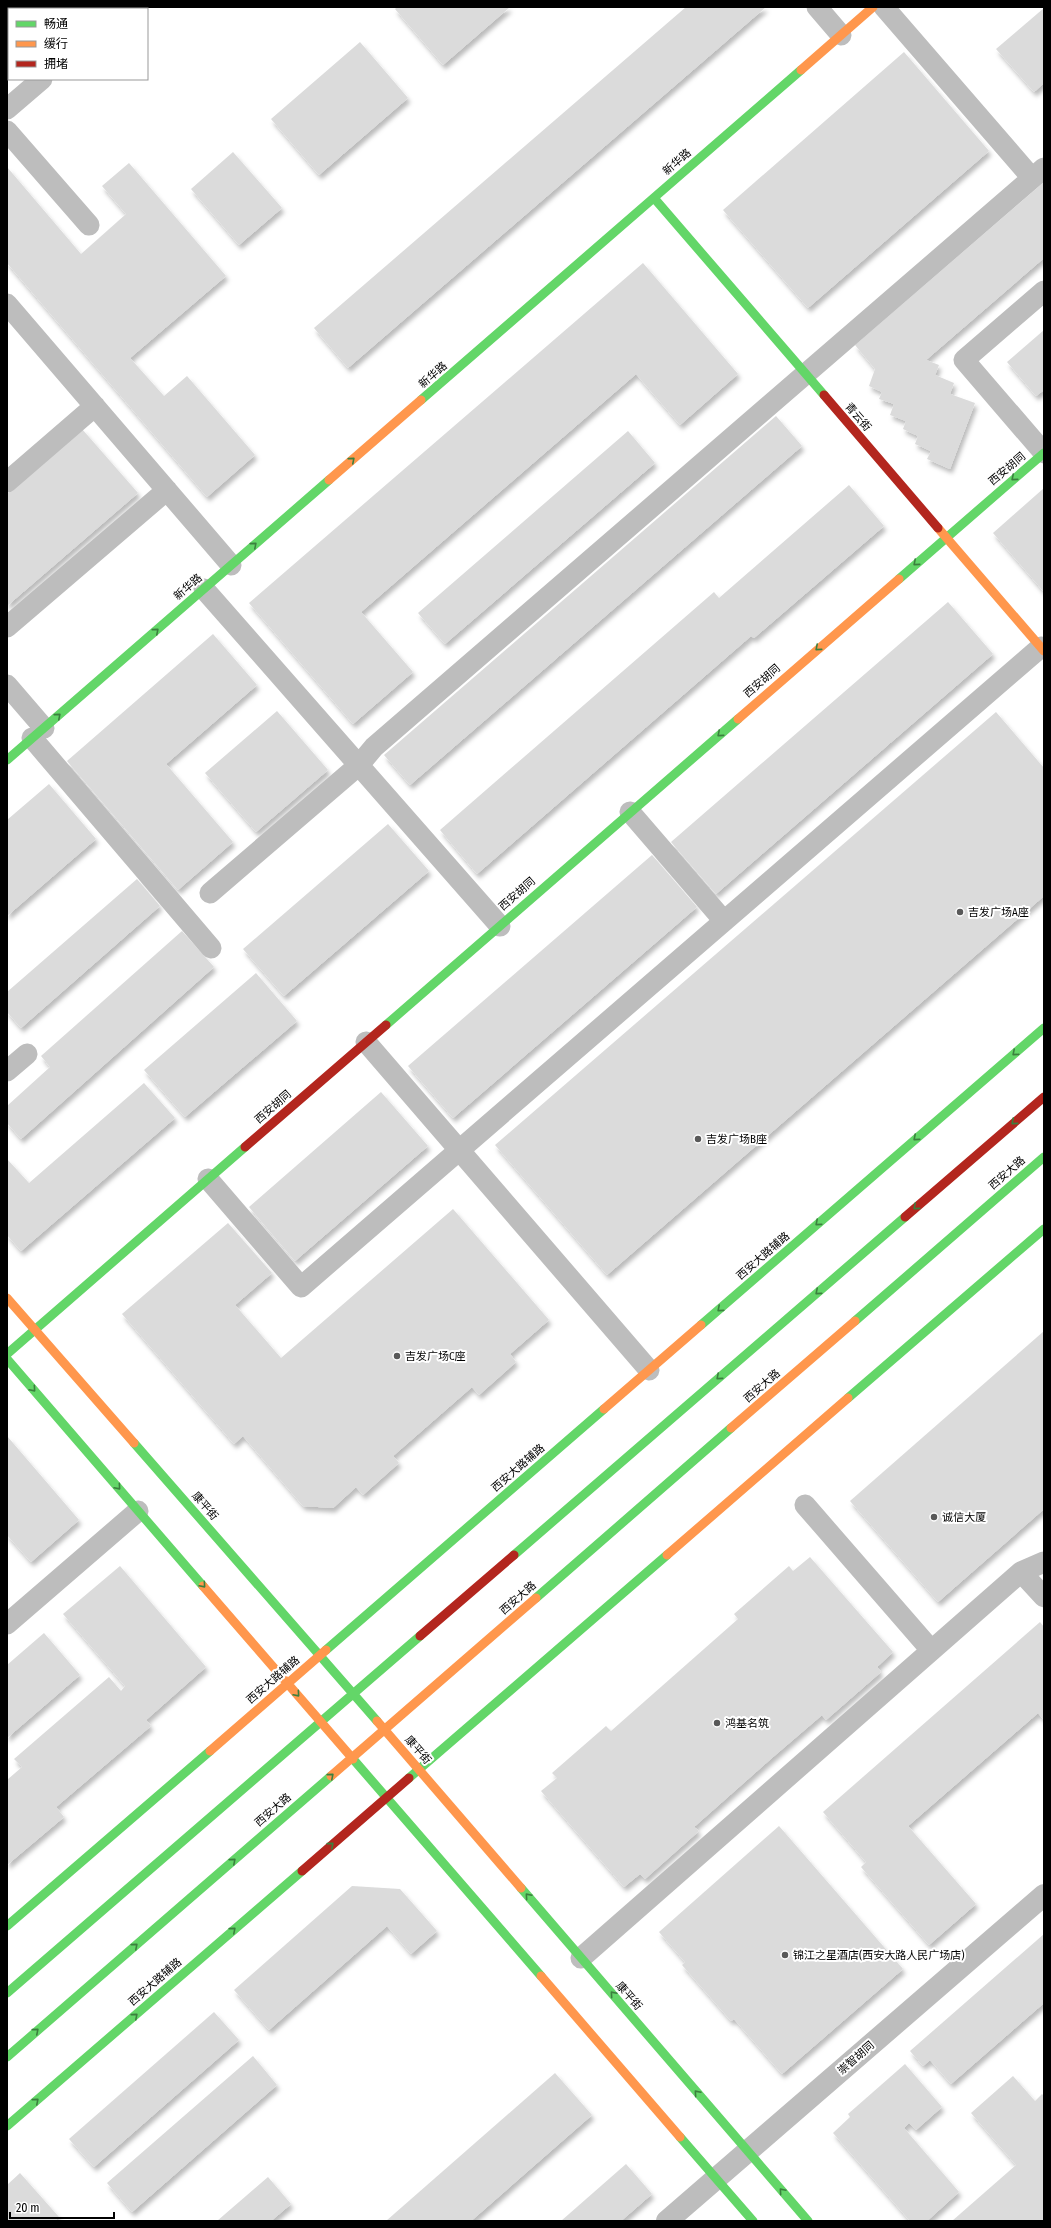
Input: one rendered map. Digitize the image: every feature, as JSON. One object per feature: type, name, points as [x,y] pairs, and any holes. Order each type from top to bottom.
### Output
[{"type":"street","name":"新华路","points":[[7,760],[873,7]]},
{"type":"street","name":"青云街","points":[[654,198],[1042,649]]},
{"type":"street","name":"西安胡同","points":[[7,1354],[1044,453]]},
{"type":"street","name":"西安大路辅路","points":[[7,1926],[1044,1028]]},
{"type":"street","points":[[7,1993],[1044,1097]]},
{"type":"street","name":"西安大路","points":[[7,2057],[1044,1157]]},
{"type":"street","name":"西安大路辅路","points":[[7,2126],[1044,1229]]},
{"type":"street","name":"康平街","points":[[7,1298],[320,1655],[808,2221]]},
{"type":"street","points":[[7,1359],[753,2221]]},
{"type":"street","name":"崇智胡同","points":[[668,2221],[1044,1895]]},
{"type":"lane","points":[[818,7],[841,35]]},
{"type":"lane","points":[[210,893],[359,765],[374,747],[1038,173],[884,7]]},
{"type":"lane","points":[[7,110],[41,80]]},
{"type":"lane","points":[[7,131],[89,225]]},
{"type":"lane","points":[[1044,291],[964,360],[1044,453]]},
{"type":"lane","points":[[10,314],[95,406],[231,565]]},
{"type":"lane","points":[[8,478],[95,406]]},
{"type":"lane","points":[[7,627],[167,490]]},
{"type":"lane","points":[[204,589],[500,926]]},
{"type":"lane","points":[[208,1179],[301,1287],[724,921],[1042,649]]},
{"type":"lane","points":[[7,685],[38,733],[211,948]]},
{"type":"lane","points":[[630,812],[724,921]]},
{"type":"lane","points":[[366,1042],[649,1370]]},
{"type":"lane","points":[[7,1071],[27,1054]]},
{"type":"lane","points":[[805,1505],[931,1650]]},
{"type":"lane","points":[[7,1624],[138,1510]]},
{"type":"lane","points":[[581,1958],[1021,1572],[1044,1562]]},
{"type":"lane","points":[[1021,1572],[1044,1597]]},
{"type":"building","points":[[36,7],[115,7],[114,8]]},
{"type":"building","points":[[397,7],[510,7],[443,65],[395,9]]},
{"type":"building","points":[[686,7],[766,7],[348,368],[314,328]]},
{"type":"building","points":[[1044,8],[1044,83],[1034,92],[996,49]]},
{"type":"building","points":[[360,42],[408,98],[319,175],[271,119]]},
{"type":"building","points":[[904,52],[989,151],[808,308],[723,210]]},
{"type":"building","points":[[233,152],[282,208],[239,245],[191,189]]},
{"type":"building","points":[[129,163],[226,276],[130,358],[164,396],[187,376],[255,455],[207,497],[7,263],[7,167],[81,254],[126,214],[102,186]]},
{"type":"building","points":[[1044,182],[1044,258],[926,360],[939,365],[935,375],[954,383],[950,394],[975,403],[950,469],[927,459],[931,451],[915,444],[918,436],[903,429],[906,421],[890,415],[894,404],[879,399],[882,392],[869,386],[875,369],[855,345]]},
{"type":"building","points":[[643,263],[738,374],[680,425],[636,374],[361,612],[413,672],[353,724],[249,603]]},
{"type":"building","points":[[1044,330],[1044,390],[1036,396],[1007,362]]},
{"type":"building","points":[[776,416],[802,446],[410,785],[384,755]]},
{"type":"building","points":[[82,429],[138,493],[7,606],[7,494]]},
{"type":"building","points":[[628,431],[655,463],[445,644],[418,613]]},
{"type":"building","points":[[849,485],[884,526],[754,638],[751,636],[477,874],[440,830],[714,592],[719,598]]},
{"type":"building","points":[[1044,488],[1044,592],[993,533]]},
{"type":"building","points":[[948,602],[993,654],[716,894],[671,842]]},
{"type":"building","points":[[213,634],[257,685],[166,764],[233,842],[178,890],[67,761]]},
{"type":"building","points":[[277,711],[328,770],[256,832],[205,773]]},
{"type":"building","points":[[996,712],[1044,768],[1044,896],[607,1275],[495,1145]]},
{"type":"building","points":[[49,784],[96,839],[7,916],[7,820]]},
{"type":"building","points":[[388,824],[429,871],[284,996],[243,949]]},
{"type":"building","points":[[652,855],[697,907],[453,1118],[408,1066]]},
{"type":"building","points":[[137,879],[160,906],[21,1028],[7,1012],[7,992]]},
{"type":"building","points":[[182,931],[214,967],[21,1139],[7,1123],[7,1106],[50,1067],[41,1056]]},
{"type":"building","points":[[256,973],[297,1021],[185,1117],[144,1070]]},
{"type":"building","points":[[144,1083],[175,1118],[21,1251],[7,1235],[7,1159],[29,1183]]},
{"type":"building","points":[[381,1092],[428,1146],[295,1261],[249,1207]]},
{"type":"building","name":"吉发广场C座","points":[[453,1209],[549,1320],[510,1354],[516,1362],[479,1395],[472,1387],[393,1456],[399,1463],[363,1495],[356,1487],[333,1508],[303,1506],[243,1436],[234,1444],[122,1314],[228,1223],[272,1273],[235,1305],[281,1358]]},
{"type":"building","points":[[1044,1331],[1044,1509],[938,1602],[850,1501]]},
{"type":"building","points":[[7,1436],[79,1520],[31,1562],[7,1535]]},
{"type":"building","name":"鸿基名筑","points":[[810,1557],[893,1652],[877,1667],[881,1672],[826,1720],[822,1715],[773,1757],[694,1827],[699,1831],[645,1879],[640,1874],[624,1887],[541,1791],[557,1778],[552,1773],[606,1726],[611,1731],[738,1619],[734,1614],[789,1566],[793,1571]]},
{"type":"building","points":[[120,1566],[206,1667],[146,1720],[151,1726],[56,1807],[64,1817],[7,1865],[7,1780],[22,1767],[14,1759],[109,1677],[121,1691],[125,1686],[63,1614]]},
{"type":"building","points":[[1040,1622],[1044,1627],[1044,1720],[1038,1713],[908,1826],[976,1904],[929,1945],[861,1867],[866,1862],[823,1812]]},
{"type":"building","points":[[44,1633],[80,1675],[7,1738],[7,1665]]},
{"type":"building","name":"锦江之星酒店(西安大路人民广场店)","points":[[779,1826],[903,1969],[782,2074],[734,2019],[731,2021],[682,1965],[685,1962],[659,1932]]},
{"type":"building","points":[[352,1886],[400,1889],[437,1931],[411,1954],[387,1926],[269,2030],[234,1990]]},
{"type":"building","points":[[1044,1934],[1044,2003],[951,2084],[930,2060],[923,2066],[910,2051]]},
{"type":"building","points":[[214,2012],[239,2040],[94,2167],[69,2139]]},
{"type":"building","points":[[253,2056],[277,2085],[132,2212],[107,2183]]},
{"type":"building","points":[[905,2064],[942,2107],[916,2130],[909,2123],[904,2128],[959,2192],[927,2221],[910,2221],[833,2133],[850,2117],[848,2114]]},
{"type":"building","points":[[555,2073],[592,2115],[471,2221],[386,2221]]},
{"type":"building","points":[[1013,2076],[1035,2101],[1042,2094],[1044,2096],[1044,2221],[952,2221],[1016,2165],[971,2113]]},
{"type":"building","points":[[626,2164],[652,2194],[621,2221],[561,2221]]},
{"type":"building","points":[[20,2173],[59,2217],[54,2221],[7,2221],[7,2185]]},
{"type":"building","points":[[268,2177],[291,2204],[271,2221],[217,2221]]},
{"type":"traffic: fast","points":[[421,400],[801,70]]},
{"type":"traffic: fast","points":[[654,198],[824,395]]},
{"type":"traffic: fast","points":[[899,579],[1044,453]]},
{"type":"traffic: fast","points":[[7,760],[329,480]]},
{"type":"traffic: fast","points":[[386,1025],[738,719]]},
{"type":"traffic: fast","points":[[701,1325],[1044,1028]]},
{"type":"traffic: fast","points":[[7,1354],[245,1147]]},
{"type":"traffic: fast","points":[[855,1321],[1044,1157]]},
{"type":"traffic: fast","points":[[514,1555],[905,1217]]},
{"type":"traffic: fast","points":[[848,1398],[1044,1229]]},
{"type":"traffic: fast","points":[[7,1359],[203,1586]]},
{"type":"traffic: fast","points":[[326,1650],[604,1409]]},
{"type":"traffic: fast","points":[[536,1598],[731,1428]]},
{"type":"traffic: fast","points":[[134,1443],[377,1721]]},
{"type":"traffic: fast","points":[[409,1778],[667,1555]]},
{"type":"traffic: fast","points":[[7,1993],[420,1636]]},
{"type":"traffic: fast","points":[[7,1926],[210,1751]]},
{"type":"traffic: fast","points":[[353,1759],[541,1976]]},
{"type":"traffic: fast","points":[[7,2057],[331,1776]]},
{"type":"traffic: fast","points":[[7,2126],[302,1871]]},
{"type":"traffic: fast","points":[[521,1888],[808,2221]]},
{"type":"traffic: fast","points":[[680,2137],[753,2221]]},
{"type":"traffic: slow","points":[[801,70],[873,7]]},
{"type":"traffic: slow","points":[[329,480],[421,400]]},
{"type":"traffic: slow","points":[[938,528],[1044,651]]},
{"type":"traffic: slow","points":[[738,719],[899,579]]},
{"type":"traffic: slow","points":[[7,1298],[134,1443]]},
{"type":"traffic: slow","points":[[731,1428],[855,1321]]},
{"type":"traffic: slow","points":[[604,1409],[701,1325]]},
{"type":"traffic: slow","points":[[667,1555],[848,1398]]},
{"type":"traffic: slow","points":[[203,1586],[353,1759]]},
{"type":"traffic: slow","points":[[331,1776],[536,1598]]},
{"type":"traffic: slow","points":[[210,1751],[326,1650]]},
{"type":"traffic: slow","points":[[377,1721],[521,1888]]},
{"type":"traffic: slow","points":[[541,1976],[680,2137]]},
{"type":"traffic: jam","points":[[824,395],[938,528]]},
{"type":"traffic: jam","points":[[245,1147],[386,1025]]},
{"type":"traffic: jam","points":[[905,1217],[1044,1097]]},
{"type":"traffic: jam","points":[[420,1636],[514,1555]]},
{"type":"traffic: jam","points":[[302,1871],[409,1778]]},
{"type":"place","name":"吉发广场A座","points":[[960,912]]},
{"type":"place","name":"吉发广场B座","points":[[698,1139]]},
{"type":"place","name":"吉发广场C座","points":[[397,1356]]},
{"type":"place","name":"诚信大厦","points":[[934,1517]]},
{"type":"place","name":"鸿基名筑","points":[[717,1723]]},
{"type":"place","name":"锦江之星酒店(西安大路人民广场店)","points":[[785,1955]]}]
